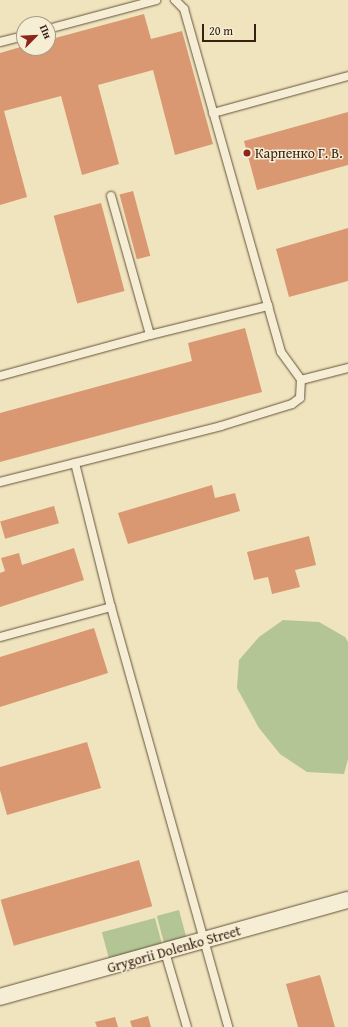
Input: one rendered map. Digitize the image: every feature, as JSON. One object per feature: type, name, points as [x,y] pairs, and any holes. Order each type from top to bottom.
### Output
[{"type":"street","name":"Grygorii Dolenko Street","points":[[0,997],[348,900]]},
{"type":"lane","points":[[56,27],[156,0]]},
{"type":"lane","points":[[0,482],[221,426],[292,404],[300,398],[301,380],[280,352],[184,9],[175,0]]},
{"type":"lane","points":[[0,42],[16,38]]},
{"type":"lane","points":[[213,113],[348,76]]},
{"type":"lane","points":[[112,196],[150,335]]},
{"type":"lane","points":[[0,376],[150,335],[268,306]]},
{"type":"lane","points":[[301,380],[348,368]]},
{"type":"lane","points":[[75,463],[111,607],[206,940],[228,1027]]},
{"type":"lane","points":[[0,638],[111,607]]},
{"type":"lane","points":[[165,952],[187,1027]]},
{"type":"green space","points":[[283,620],[319,622],[345,637],[348,642],[348,759],[344,774],[307,772],[280,754],[259,728],[237,688],[239,660],[259,637]]},
{"type":"green space","points":[[179,910],[187,940],[165,946],[157,916]]},
{"type":"green space","points":[[155,918],[162,944],[109,958],[102,932]]},
{"type":"building","points":[[144,14],[151,39],[182,31],[213,144],[175,155],[153,70],[98,85],[119,164],[82,175],[61,96],[4,111],[27,197],[0,205],[0,53],[16,48],[16,56],[56,56],[56,38]]},
{"type":"building","points":[[348,112],[348,165],[257,190],[244,141]]},
{"type":"building","points":[[133,191],[150,256],[137,259],[119,195]]},
{"type":"building","points":[[101,203],[125,291],[77,304],[54,216]]},
{"type":"building","points":[[348,228],[348,281],[289,297],[276,249]]},
{"type":"building","points":[[245,328],[262,392],[0,462],[0,413],[192,361],[188,343]]},
{"type":"building","points":[[212,485],[215,498],[235,493],[240,511],[128,544],[118,513]]},
{"type":"building","points":[[54,506],[59,523],[5,539],[0,521]]},
{"type":"building","points":[[309,536],[316,565],[295,570],[300,587],[272,594],[268,577],[254,580],[247,552]]},
{"type":"building","points":[[74,548],[84,580],[0,607],[0,573],[5,571],[1,558],[19,553],[22,565]]},
{"type":"building","points":[[94,628],[108,673],[0,707],[0,657]]},
{"type":"building","points":[[87,742],[101,788],[7,815],[0,790],[0,767]]},
{"type":"building","points":[[139,860],[152,906],[14,946],[1,900]]},
{"type":"building","points":[[320,975],[335,1027],[298,1027],[286,984]]},
{"type":"building","points":[[148,1016],[151,1027],[132,1027],[130,1021]]},
{"type":"building","points":[[115,1017],[118,1027],[97,1027],[95,1022]]},
{"type":"place","name":"Карпенко Г. В.","points":[[247,153]]}]
